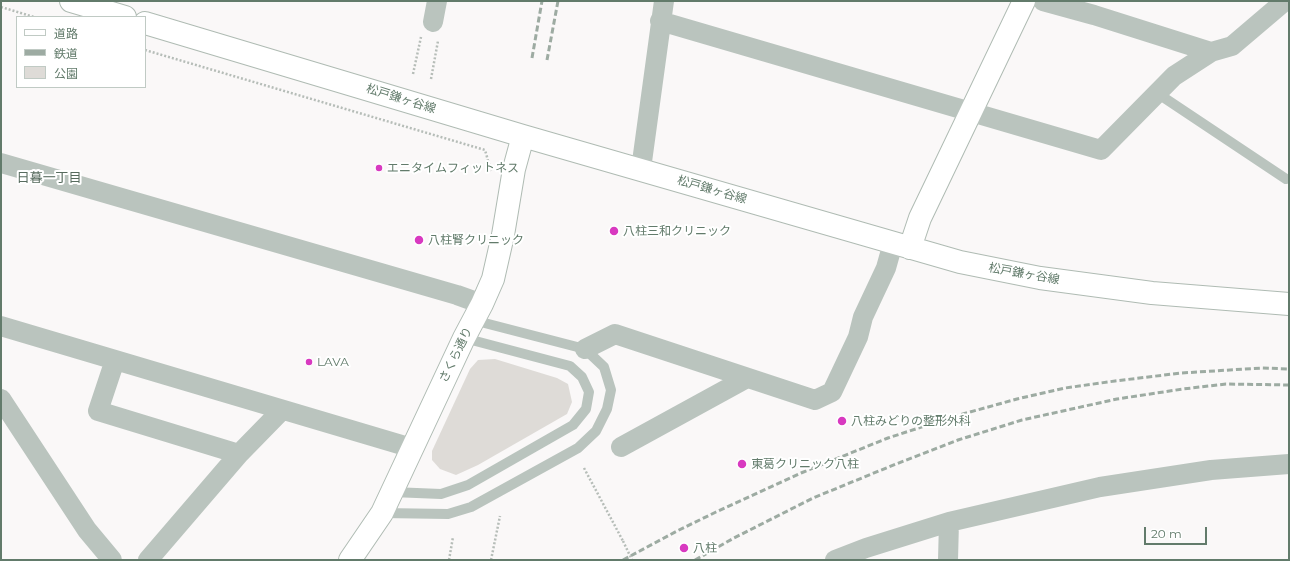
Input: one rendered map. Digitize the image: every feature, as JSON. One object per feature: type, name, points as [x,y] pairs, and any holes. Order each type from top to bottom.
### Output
[{"type":"main road","points":[[71,1],[121,16]]},
{"type":"main road","points":[[902,246],[920,218],[1024,1]]},
{"type":"main road","name":"松戸鎌ヶ谷線","points":[[146,23],[523,136],[960,262],[1040,278],[1152,293],[1289,304]]},
{"type":"main road","name":"さくら通り","points":[[350,560],[382,513],[493,279],[503,235],[514,169],[523,136]]},
{"type":"street","points":[[433,22],[437,1]]},
{"type":"street","points":[[640,169],[664,1]]},
{"type":"street","points":[[1043,1],[1094,15],[1211,52]]},
{"type":"street","points":[[660,21],[1101,150],[1174,76],[1211,52],[1232,46],[1285,1]]},
{"type":"street","points":[[1,163],[457,295],[473,321]]},
{"type":"street","points":[[585,349],[615,334],[815,400],[832,392],[858,337],[863,317],[886,268],[902,246]]},
{"type":"street","points":[[1,326],[412,448]]},
{"type":"street","points":[[115,360],[98,411],[239,454]]},
{"type":"street","points":[[621,447],[747,378]]},
{"type":"street","points":[[1,399],[87,530],[112,560]]},
{"type":"street","points":[[148,560],[239,454],[282,410]]},
{"type":"street","points":[[835,560],[866,548],[949,522],[1100,486],[1211,470],[1289,464]]},
{"type":"street","points":[[948,560],[949,522]]},
{"type":"lane","points":[[1157,92],[1286,179]]},
{"type":"lane","points":[[382,513],[448,514],[471,507],[578,448],[596,432],[607,409],[611,390],[604,367],[585,349],[473,321]]},
{"type":"lane","points":[[392,492],[441,494],[468,485],[573,425],[586,409],[589,392],[582,377],[570,366],[473,321]]},
{"type":"path","points":[[1,7],[31,16]]},
{"type":"path","points":[[413,74],[425,20],[433,22],[440,24],[431,79]]},
{"type":"path","points":[[146,50],[485,150],[491,172]]},
{"type":"path","points":[[584,468],[632,560]]},
{"type":"path","points":[[491,560],[500,516]]},
{"type":"path","points":[[449,560],[453,537]]},
{"type":"green space","points":[[495,359],[557,378],[568,384],[572,402],[567,414],[478,465],[456,475],[440,469],[432,460],[432,451],[470,369],[478,360]]},
{"type":"railway","points":[[532,58],[542,1]]},
{"type":"railway","points":[[547,60],[558,1]]},
{"type":"railway","points":[[623,560],[677,531],[801,473],[888,438],[952,417],[1017,399],[1065,388],[1181,373],[1262,368],[1289,369]]},
{"type":"railway","points":[[695,560],[734,538],[813,498],[958,440],[1022,420],[1117,399],[1183,389],[1226,384],[1289,385]]},
{"type":"place","name":"エニタイムフィットネス","points":[[379,168]]},
{"type":"place","name":"八柱三和クリニック","points":[[614,231]]},
{"type":"place","name":"八柱腎クリニック","points":[[419,240]]},
{"type":"place","name":"LAVA","points":[[309,362]]},
{"type":"place","name":"八柱みどりの整形外科","points":[[842,421]]},
{"type":"place","name":"東葛クリニック八柱","points":[[742,464]]},
{"type":"place","name":"八柱","points":[[684,548]]},
{"type":"district","name":"日暮一丁目","points":[[49,178]]}]
